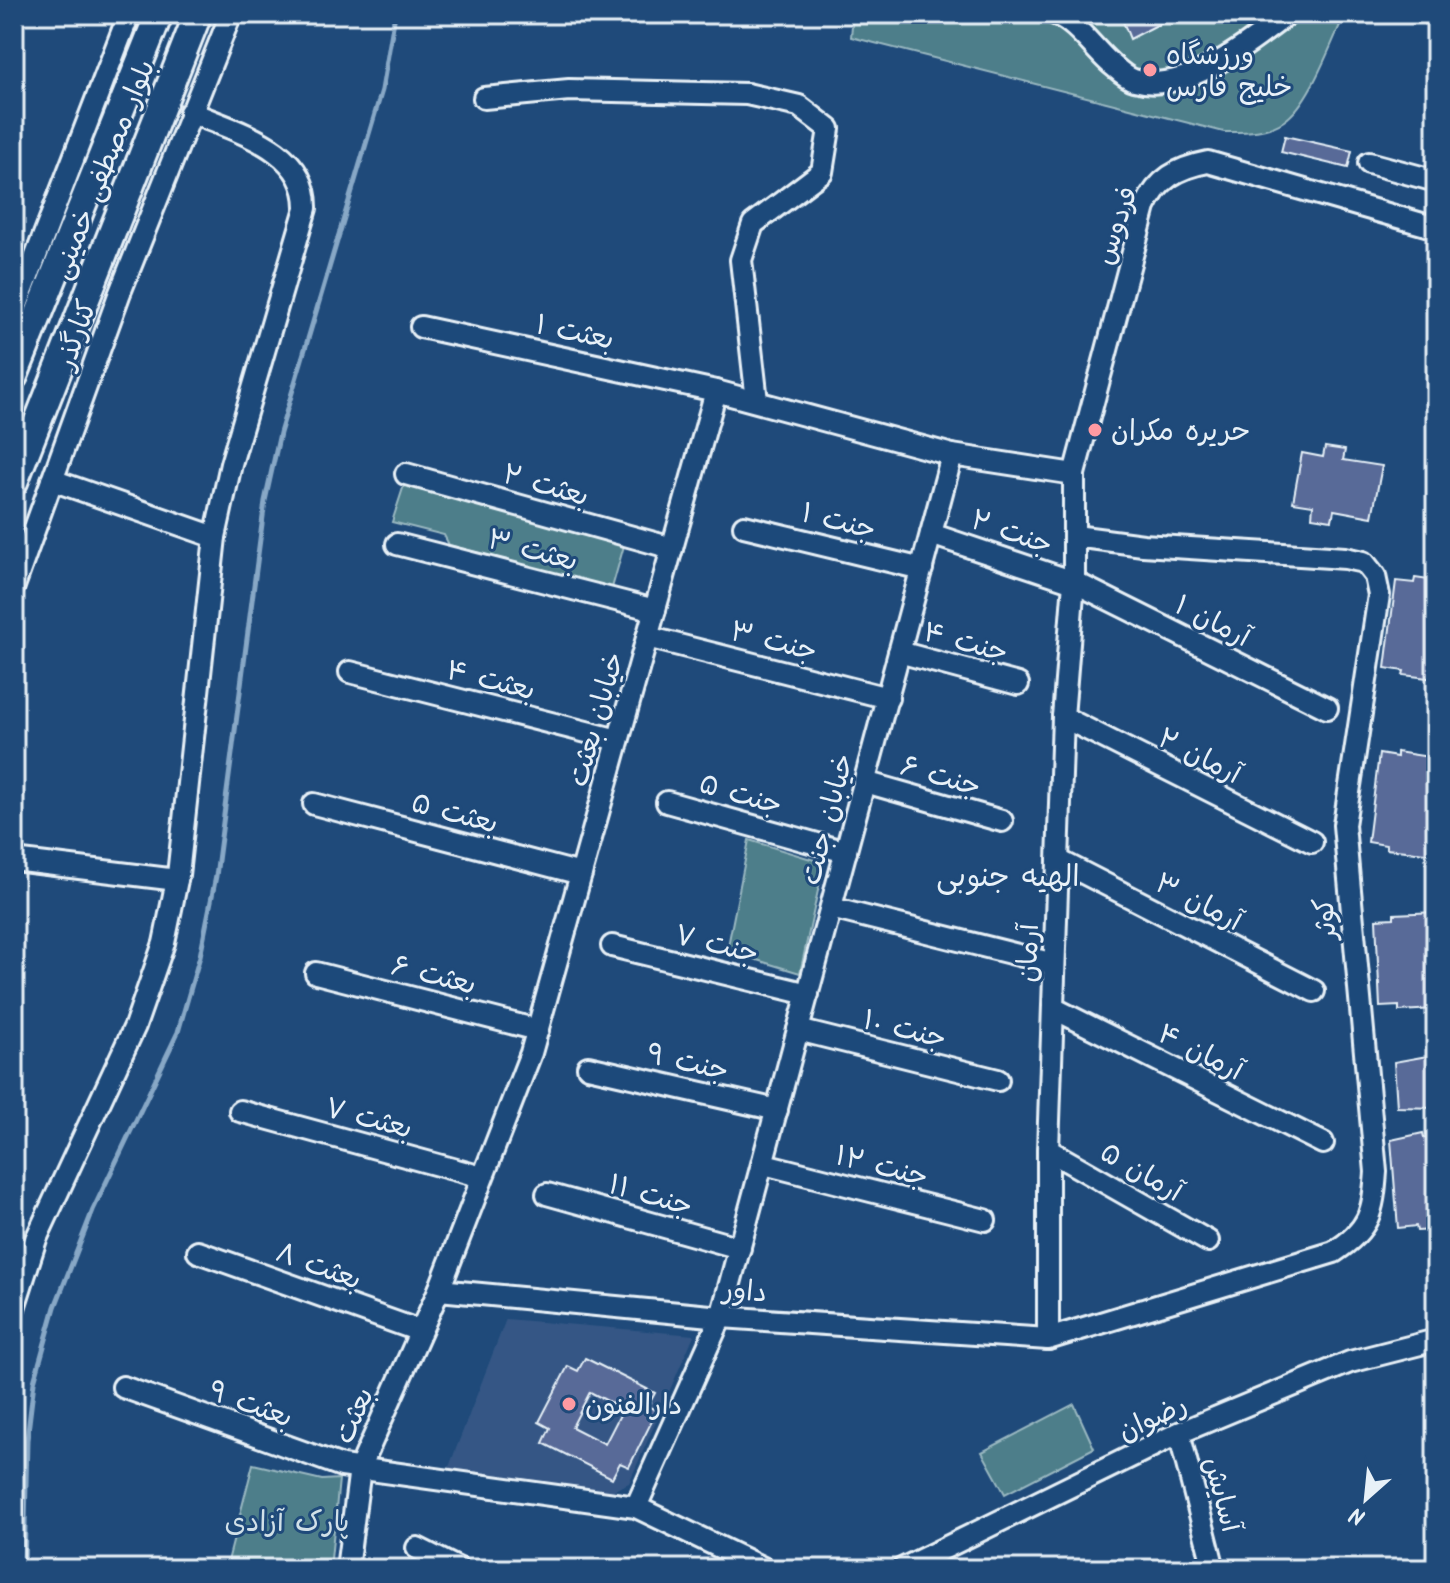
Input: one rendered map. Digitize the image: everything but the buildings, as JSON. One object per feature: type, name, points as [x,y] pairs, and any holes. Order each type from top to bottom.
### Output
[{"type":"main road","name":"بلوار مصطفی خمینی","points":[[14,376],[159,14]]},
{"type":"main road","name":"بلوار مصطفی خمینی","points":[[14,482],[198,14]]},
{"type":"street","points":[[14,313],[129,14]]},
{"type":"street","name":"کنارگذر","points":[[14,586],[190,112],[231,14]]},
{"type":"street","points":[[1064,16],[1086,41],[1132,80],[1163,83],[1196,73],[1288,14]]},
{"type":"street","points":[[484,98],[569,90],[747,94],[799,106],[829,129],[822,172],[753,224],[741,260],[757,401]]},
{"type":"street","points":[[14,1308],[19,1274],[135,1026],[164,943],[177,880],[215,537],[231,464],[306,208],[307,188],[296,168],[277,150],[190,112]]},
{"type":"street","name":"فردوس","points":[[1074,474],[1145,207],[1153,190],[1167,176],[1208,162],[1436,228]]},
{"type":"street","points":[[1369,163],[1436,181]]},
{"type":"street","name":"بعثت ۱","points":[[421,327],[716,391]]},
{"type":"street","points":[[716,391],[952,455],[1074,474]]},
{"type":"street","name":"خیابان بعثت","points":[[439,1290],[538,1030],[716,391]]},
{"type":"street","name":"خیابان جنت","points":[[636,1507],[721,1317],[952,455]]},
{"type":"street","name":"بعثت ۲","points":[[406,474],[672,548]]},
{"type":"street","name":"آرمان","points":[[1048,1339],[1048,1150],[1063,717],[1074,582],[1074,474]]},
{"type":"street","points":[[52,480],[215,537]]},
{"type":"street","name":"جنت ۱","points":[[744,526],[922,569]]},
{"type":"street","name":"جنت ۲","points":[[931,534],[1074,582]]},
{"type":"street","name":"کوثر","points":[[1048,1339],[1334,1252],[1353,1239],[1373,1213],[1376,1172],[1344,825],[1379,595],[1375,576],[1364,562],[1345,558],[1143,545],[1075,536]]},
{"type":"street","name":"بعثت ۳","points":[[397,544],[655,610]]},
{"type":"street","name":"آرمان ۱","points":[[1074,582],[1327,708]]},
{"type":"street","name":"جنت ۳","points":[[647,637],[888,698]]},
{"type":"street","name":"جنت ۴","points":[[899,652],[1018,684]]},
{"type":"street","name":"بعثت ۴","points":[[350,672],[618,740]]},
{"type":"street","name":"آرمان ۲","points":[[1063,717],[1312,842]]},
{"type":"street","name":"جنت ۶","points":[[865,782],[1002,821]]},
{"type":"street","name":"جنت ۵","points":[[667,802],[846,852]]},
{"type":"street","name":"بعثت ۵","points":[[314,804],[581,874]]},
{"type":"street","points":[[14,860],[177,880]]},
{"type":"street","name":"آرمان ۳","points":[[1058,860],[1314,991]]},
{"type":"street","points":[[831,908],[1054,964]]},
{"type":"street","name":"جنت ۷","points":[[612,946],[808,994]]},
{"type":"street","name":"بعثت ۶","points":[[316,973],[538,1030]]},
{"type":"street","name":"آرمان ۴","points":[[1053,1008],[1323,1143]]},
{"type":"street","name":"جنت ۱۰","points":[[798,1030],[998,1080]]},
{"type":"street","name":"جنت ۹","points":[[588,1067],[777,1110]]},
{"type":"street","name":"بعثت ۷","points":[[240,1111],[482,1177]]},
{"type":"street","name":"آرمان ۵","points":[[1048,1150],[1208,1241]]},
{"type":"street","name":"جنت ۱۲","points":[[764,1164],[985,1220]]},
{"type":"street","name":"جنت ۱۱","points":[[547,1194],[740,1248]]},
{"type":"street","name":"بعثت ۸","points":[[198,1252],[420,1331]]},
{"type":"street","name":"داور","points":[[439,1290],[721,1317],[1048,1339]]},
{"type":"street","name":"بعثت","points":[[347,1569],[360,1468],[439,1290]]},
{"type":"street","name":"رضوان","points":[[902,1569],[1179,1433],[1350,1362],[1436,1340]]},
{"type":"street","name":"بعثت ۹","points":[[123,1387],[342,1466],[636,1507],[765,1569]]},
{"type":"street","name":"آسایش","points":[[1179,1433],[1214,1569]]},
{"type":"street","points":[[417,1548],[459,1569]]},
{"type":"shaded area","name":"دارالفنون","points":[[506,1319],[694,1335],[629,1483],[610,1492],[447,1472]]},
{"type":"green space","name":"ورزشگاه خلیج فارس","points":[[853,14],[1345,14],[1311,87],[1294,113],[1270,128],[1224,132],[851,37]]},
{"type":"green space","points":[[405,482],[625,542],[612,588],[449,545],[444,535],[392,522]]},
{"type":"green space","points":[[749,840],[824,863],[800,973],[727,951]]},
{"type":"green space","points":[[1074,1404],[1094,1448],[1005,1494],[982,1452]]},
{"type":"green space","name":"پارک آزادی","points":[[253,1464],[322,1480],[339,1479],[330,1569],[226,1569]]},
{"type":"waterway","points":[[24,1569],[27,1440],[34,1382],[55,1307],[93,1210],[178,1032],[200,956],[216,876],[265,501],[280,433],[382,90],[395,14]]},
{"type":"place","name":"ورزشگاه خلیج فارس","points":[[1150,70]]},
{"type":"place","name":"حریره مکران","points":[[1095,430]]},
{"type":"place","name":"دارالفنون","points":[[569,1404]]},
{"type":"district","name":"الهیه جنوبی","points":[[1008,876]]}]
